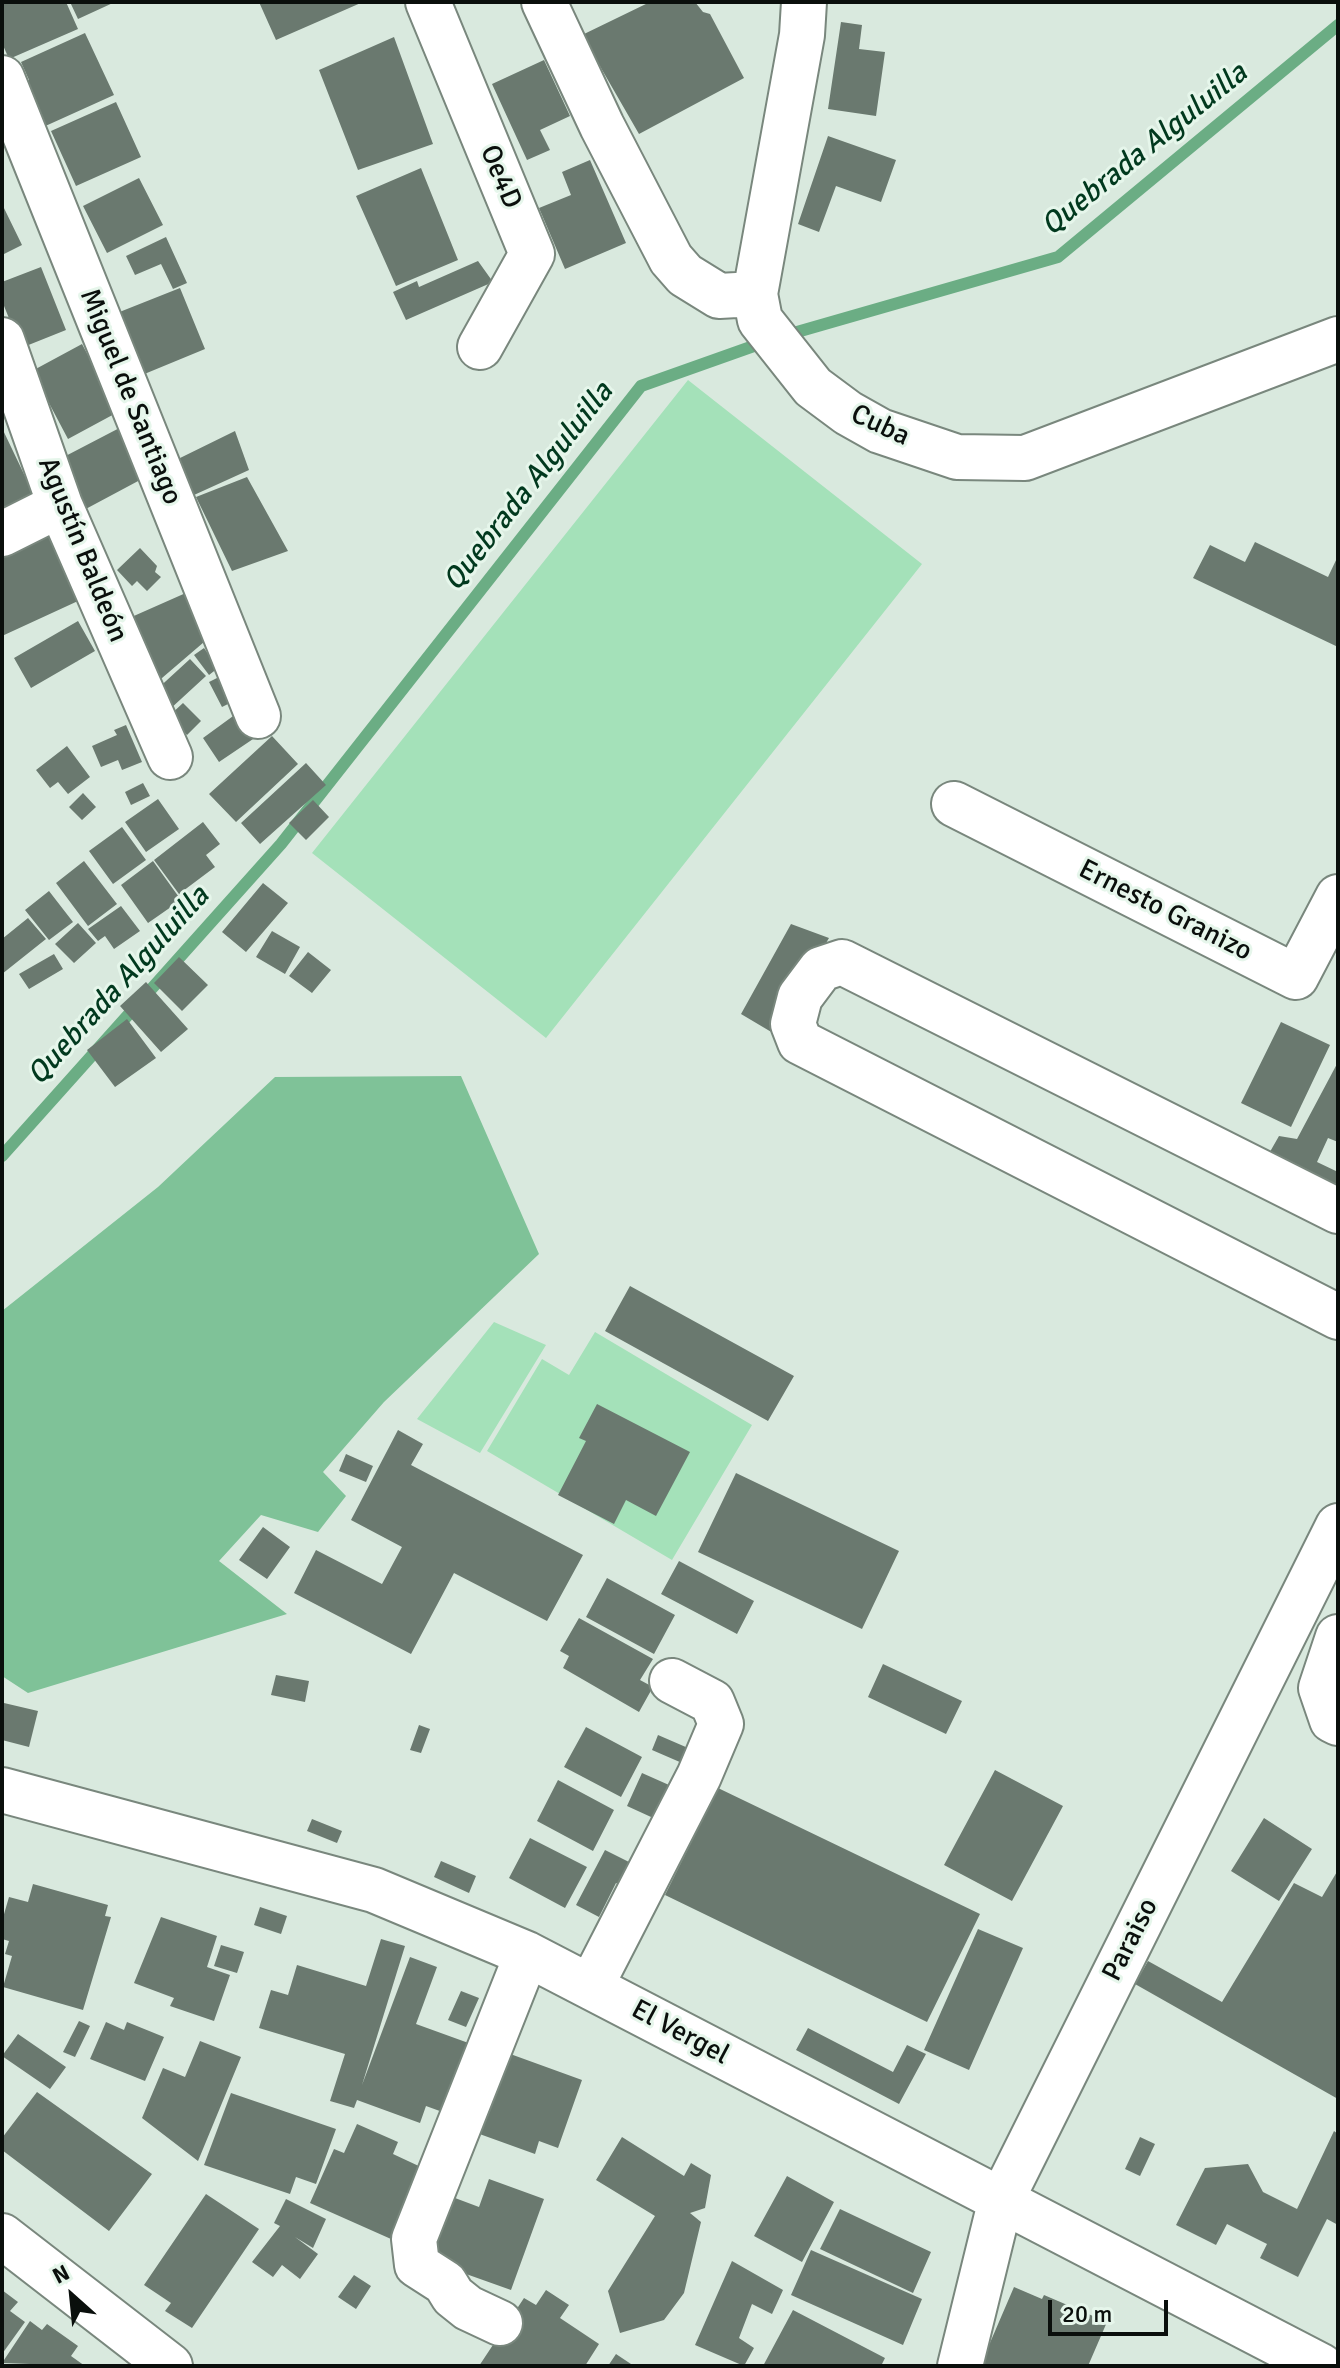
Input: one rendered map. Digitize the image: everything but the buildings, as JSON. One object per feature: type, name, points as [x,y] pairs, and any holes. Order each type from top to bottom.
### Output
[{"type":"street","name":"Oe4D","points":[[428,2],[532,254],[480,347]]},
{"type":"street","points":[[544,2],[602,126],[671,259],[685,275],[719,296],[755,294],[802,35],[804,2]]},
{"type":"street","name":"Miguel de Santiago","points":[[2,78],[258,716]]},
{"type":"street","name":"Cuba","points":[[755,294],[760,320],[813,387],[880,431],[957,457],[1025,458],[1338,339]]},
{"type":"street","name":"Agustín Baldeón","points":[[2,340],[60,505],[170,757]]},
{"type":"street","points":[[2,534],[60,505]]},
{"type":"street","name":"Ernesto Granizo","points":[[954,804],[1296,977],[1338,897]]},
{"type":"street","points":[[1338,1211],[842,962],[821,969],[800,997],[793,1024],[800,1042],[1338,1317]]},
{"type":"street","name":"Paraiso","points":[[960,2366],[1000,2203],[1338,1526]]},
{"type":"street","points":[[1338,1637],[1321,1688],[1332,1720],[1338,1723]]},
{"type":"street","points":[[591,1986],[699,1776],[721,1724],[712,1702],[672,1681]]},
{"type":"street","name":"El Vergel","points":[[2,1790],[374,1890],[527,1954],[1000,2203],[1321,2366]]},
{"type":"street","points":[[500,2323],[468,2308],[453,2296],[445,2283],[417,2265],[414,2239],[527,1954]]},
{"type":"street","points":[[2,2236],[170,2366]]},
{"type":"green space","points":[[688,380],[922,564],[546,1038],[312,853]]},
{"type":"green space","points":[[461,1076],[539,1254],[384,1402],[323,1472],[346,1496],[318,1532],[261,1515],[219,1561],[287,1614],[28,1693],[2,1676],[2,1311],[158,1187],[275,1077]]},
{"type":"green space","points":[[494,1322],[546,1345],[480,1453],[417,1419]]},
{"type":"green space","points":[[595,1332],[752,1425],[672,1560],[487,1451],[542,1359],[569,1375]]},
{"type":"waterway","name":"Quebrada Alguluilla","points":[[783,336],[1058,257],[1338,25]]},
{"type":"waterway","name":"Quebrada Alguluilla","points":[[2,1156],[281,844],[641,386],[765,342]]}]
